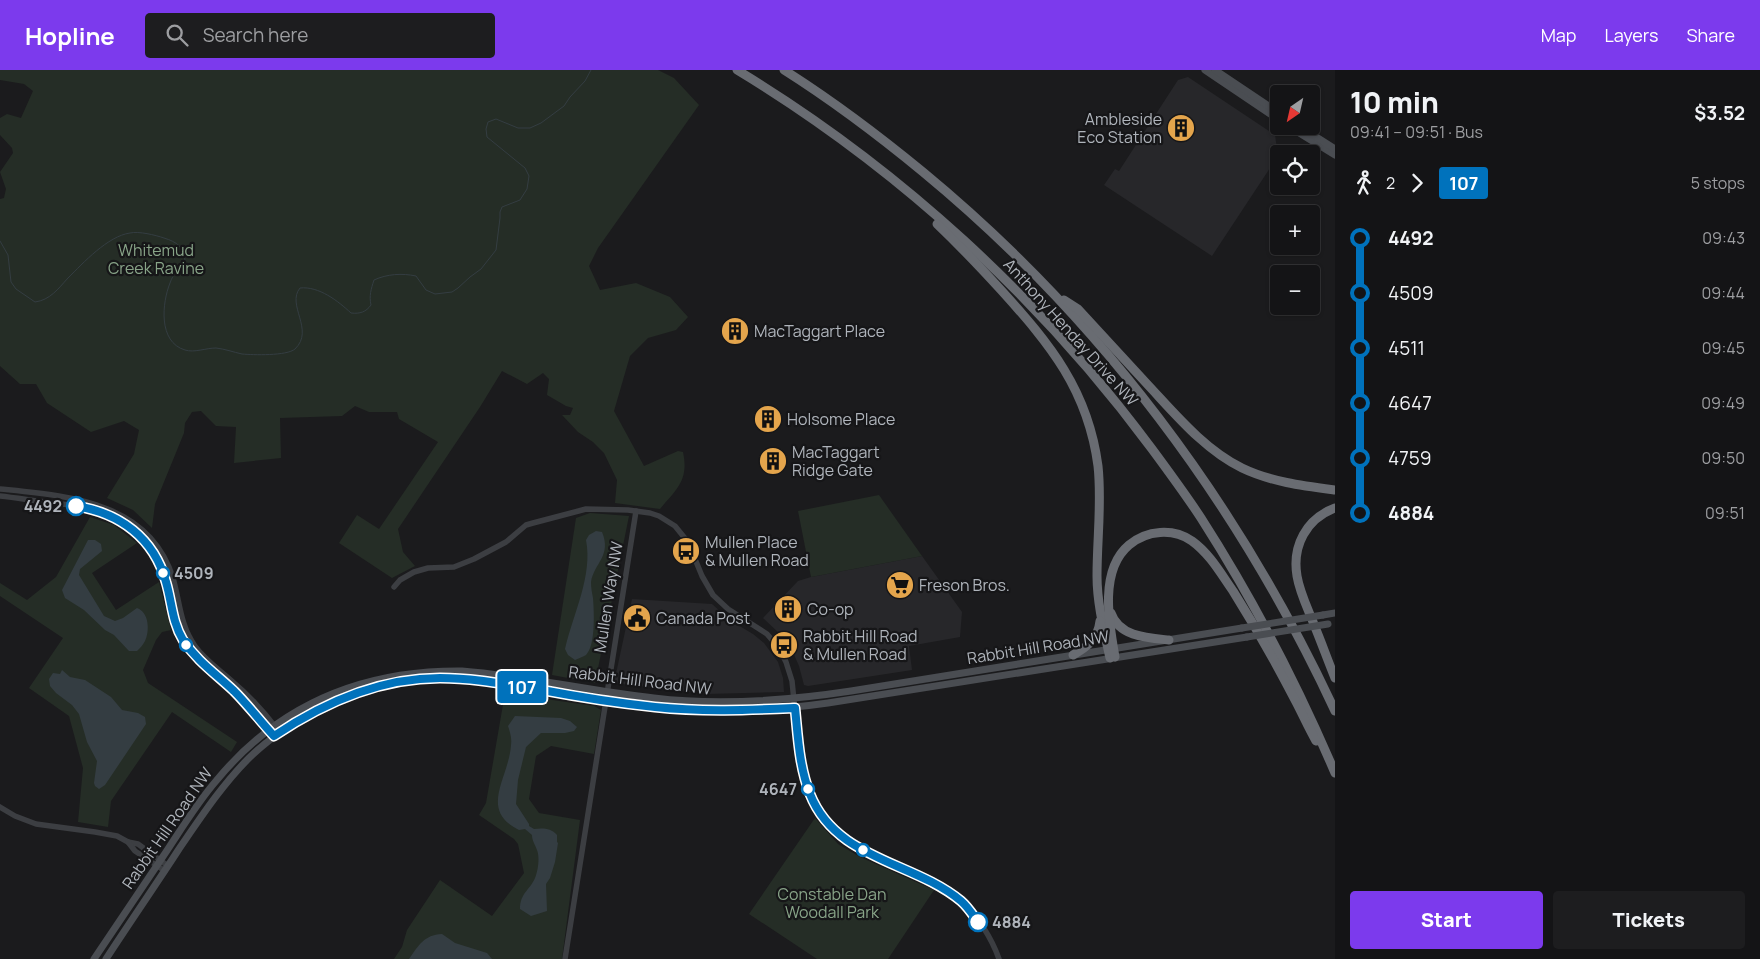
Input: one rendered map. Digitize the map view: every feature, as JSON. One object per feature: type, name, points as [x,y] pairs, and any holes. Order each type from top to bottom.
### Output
[{"type":"highway","name":"Anthony Henday Drive NW","points":[[737,70],[824,127],[940,218],[1017,291],[1073,351],[1130,420],[1201,518],[1260,616],[1298,689],[1335,773]]},
{"type":"highway","name":"Anthony Henday Drive NW","points":[[784,70],[864,124],[934,181],[998,238],[1053,294],[1120,368],[1171,433],[1206,482],[1240,535],[1302,642],[1335,711]]},
{"type":"highway","points":[[883,172],[956,242],[1022,313],[1060,361],[1077,391],[1090,426],[1098,465],[1100,500],[1098,594],[1112,654]]},
{"type":"highway","points":[[1053,294],[1078,309],[1174,413],[1202,440],[1225,458],[1240,468],[1262,477],[1335,490]]},
{"type":"highway","points":[[1335,508],[1319,516],[1306,529],[1298,547],[1296,564],[1300,588],[1335,678]]},
{"type":"highway","points":[[1112,654],[1109,591],[1113,569],[1121,553],[1132,542],[1146,535],[1162,532],[1172,533],[1191,540],[1210,558],[1239,600],[1335,773]]},
{"type":"highway","points":[[1109,605],[1113,617],[1124,629],[1142,638],[1169,640]]},
{"type":"highway","points":[[1072,655],[1089,645],[1096,636],[1100,628],[1102,614]]},
{"type":"main road","points":[[1205,70],[1270,114]]},
{"type":"main road","points":[[1215,70],[1270,107]]},
{"type":"main road","points":[[1303,135],[1335,155]]},
{"type":"main road","points":[[1313,135],[1335,149]]},
{"type":"main road","name":"Rabbit Hill Road NW","points":[[94,959],[216,780],[243,751],[272,728],[310,704],[351,685],[398,675],[431,671],[462,671],[656,699],[711,702],[794,699],[1072,655],[1112,654],[1169,640],[1335,613]]},
{"type":"main road","name":"Rabbit Hill Road NW","points":[[106,959],[223,786],[252,756],[277,734],[314,712],[350,696],[385,686],[439,678],[484,681],[655,707],[709,710],[795,708],[1112,654],[1247,637],[1331,623]]},
{"type":"street","points":[[0,489],[93,503],[119,513],[136,525],[155,543],[164,558],[173,578],[181,619],[186,633],[208,661],[248,695],[277,734]]},
{"type":"street","points":[[0,496],[91,508],[112,516],[132,529],[149,547],[161,568],[176,626],[187,645],[208,670],[233,690],[272,728]]},
{"type":"street","points":[[394,587],[400,580],[414,572],[428,568],[454,567],[474,559],[506,542],[526,525],[586,508],[636,511],[659,516],[680,531],[690,545],[702,576],[713,595],[728,609],[758,627],[773,641],[786,662],[791,676],[800,760],[805,780],[813,801],[828,823],[857,847],[945,890],[962,902],[986,931],[993,942],[999,959]]},
{"type":"street","name":"Mullen Way NW","points":[[564,959],[636,511]]},
{"type":"street","points":[[0,807],[15,816],[36,824],[117,836],[128,842],[138,844],[158,863],[167,868]]},
{"type":"shaded area","points":[[1188,77],[1270,132],[1270,135],[1275,135],[1276,145],[1270,145],[1270,168],[1212,256],[1104,185],[1115,169],[1119,171],[1178,80]]},
{"type":"shaded area","points":[[596,531],[602,532],[605,547],[591,582],[594,611],[593,636],[586,655],[575,660],[568,655],[565,649],[585,581],[587,567],[586,540],[589,535]]},
{"type":"shaded area","points":[[88,540],[95,540],[101,544],[102,551],[80,569],[79,575],[104,616],[115,621],[137,608],[144,613],[148,632],[147,637],[137,651],[129,651],[114,635],[105,630],[84,610],[65,598],[62,590]]},
{"type":"shaded area","points":[[922,556],[962,612],[960,637],[909,646],[912,670],[808,686],[804,685],[792,650],[779,633],[763,618],[798,581]]},
{"type":"shaded area","points":[[632,599],[712,604],[731,621],[764,643],[778,662],[783,678],[784,692],[706,694],[614,683]]},
{"type":"shaded area","points":[[62,670],[70,677],[85,680],[111,697],[122,710],[138,713],[145,717],[146,724],[105,785],[99,789],[94,783],[97,761],[87,742],[79,714],[72,705],[50,686],[49,679],[53,673],[60,674]]},
{"type":"shaded area","points":[[515,716],[561,718],[570,721],[577,727],[574,731],[565,733],[541,733],[526,747],[518,780],[516,804],[529,826],[534,829],[552,831],[557,835],[558,843],[555,862],[546,884],[547,911],[531,916],[520,909],[520,904],[523,895],[536,875],[538,853],[532,835],[525,829],[519,830],[507,822],[500,813],[498,803],[511,745],[508,726]]},
{"type":"shaded area","points":[[442,934],[455,943],[487,953],[492,959],[409,959],[426,939]]},
{"type":"green space","name":"Whitemud Creek Ravine","points":[[0,70],[658,70],[674,78],[699,105],[598,248],[589,266],[600,290],[636,283],[670,297],[688,317],[676,330],[648,338],[630,356],[614,411],[644,466],[678,451],[683,452],[683,477],[676,490],[660,509],[615,503],[617,480],[604,453],[593,442],[578,432],[562,415],[570,415],[573,408],[547,395],[549,379],[543,373],[527,384],[502,371],[398,529],[403,552],[415,566],[392,578],[339,543],[357,515],[379,529],[438,442],[399,419],[397,412],[369,412],[355,406],[342,416],[280,418],[281,458],[234,463],[236,427],[216,426],[201,411],[192,412],[185,423],[184,433],[155,504],[152,528],[133,510],[107,498],[134,454],[139,430],[124,421],[91,432],[47,403],[36,384],[20,384],[0,366],[0,199],[4,198],[6,189],[0,172],[13,153],[12,148],[0,135],[0,118],[7,114],[21,118],[33,91],[24,84],[0,80]]},
{"type":"green space","points":[[879,495],[922,556],[811,577],[798,511]]},
{"type":"green space","points":[[590,513],[629,516],[595,683],[552,675],[576,518]]},
{"type":"green space","points":[[90,517],[114,525],[137,543],[92,573],[116,610],[159,582],[171,630],[162,632],[156,640],[143,670],[148,683],[237,742],[231,752],[172,712],[111,801],[108,827],[78,822],[83,768],[69,716],[29,688],[63,638],[0,596],[0,583],[27,600],[56,577]]},
{"type":"green space","points":[[505,693],[594,706],[601,710],[594,754],[551,746],[536,756],[529,799],[539,813],[580,820],[562,959],[394,959],[402,947],[407,930],[440,880],[492,916],[524,873],[518,844],[514,839],[479,815],[486,803]]},
{"type":"green space","name":"Constable Dan Woodall Park","points":[[815,818],[838,844],[860,857],[934,890],[888,959],[817,959],[749,914]]},
{"type":"waterway","points":[[0,241],[8,255],[11,282],[16,289],[35,302],[45,299],[53,293],[96,251],[113,239],[122,235],[142,233],[169,240],[176,243],[181,249],[185,261],[171,280],[165,301],[164,321],[166,331],[176,346],[189,351],[216,348],[242,354],[285,353],[295,349],[300,342],[302,334],[296,302],[300,288],[314,289],[321,292],[334,299],[351,313],[357,313],[365,311],[371,305],[370,296],[374,280],[384,276],[416,276],[426,290],[435,294],[452,292],[481,269],[496,250],[502,207],[520,200],[527,189],[529,176],[525,168],[487,137],[486,129],[488,122],[496,119],[518,128],[530,128],[541,123],[564,106],[585,81],[591,70]]},
{"type":"bus line","name":"107","points":[[76,506],[91,508],[112,516],[132,529],[144,541],[154,554],[161,568],[166,582],[172,613],[182,638],[208,670],[233,690],[274,736],[314,712],[355,694],[400,683],[439,678],[484,681],[599,700],[675,709],[736,711],[795,708],[800,760],[805,780],[811,796],[828,823],[857,847],[945,890],[962,902],[978,922]]},
{"type":"place","name":"Ambleside Eco Station","points":[[1181,128]]},
{"type":"place","name":"MacTaggart Place","points":[[735,331]]},
{"type":"place","name":"Holsome Place","points":[[768,419]]},
{"type":"place","name":"MacTaggart Ridge Gate","points":[[773,461]]},
{"type":"place","name":"4492","points":[[76,506]]},
{"type":"place","name":"Mullen Place & Mullen Road","points":[[686,551]]},
{"type":"place","name":"4509","points":[[163,573]]},
{"type":"place","name":"Freson Bros.","points":[[900,585]]},
{"type":"place","name":"Co-op","points":[[788,609]]},
{"type":"place","name":"Canada Post","points":[[637,618]]},
{"type":"place","name":"Rabbit Hill Road & Mullen Road","points":[[784,645]]},
{"type":"place","name":"4647","points":[[808,789]]},
{"type":"place","name":"4884","points":[[978,922]]}]
